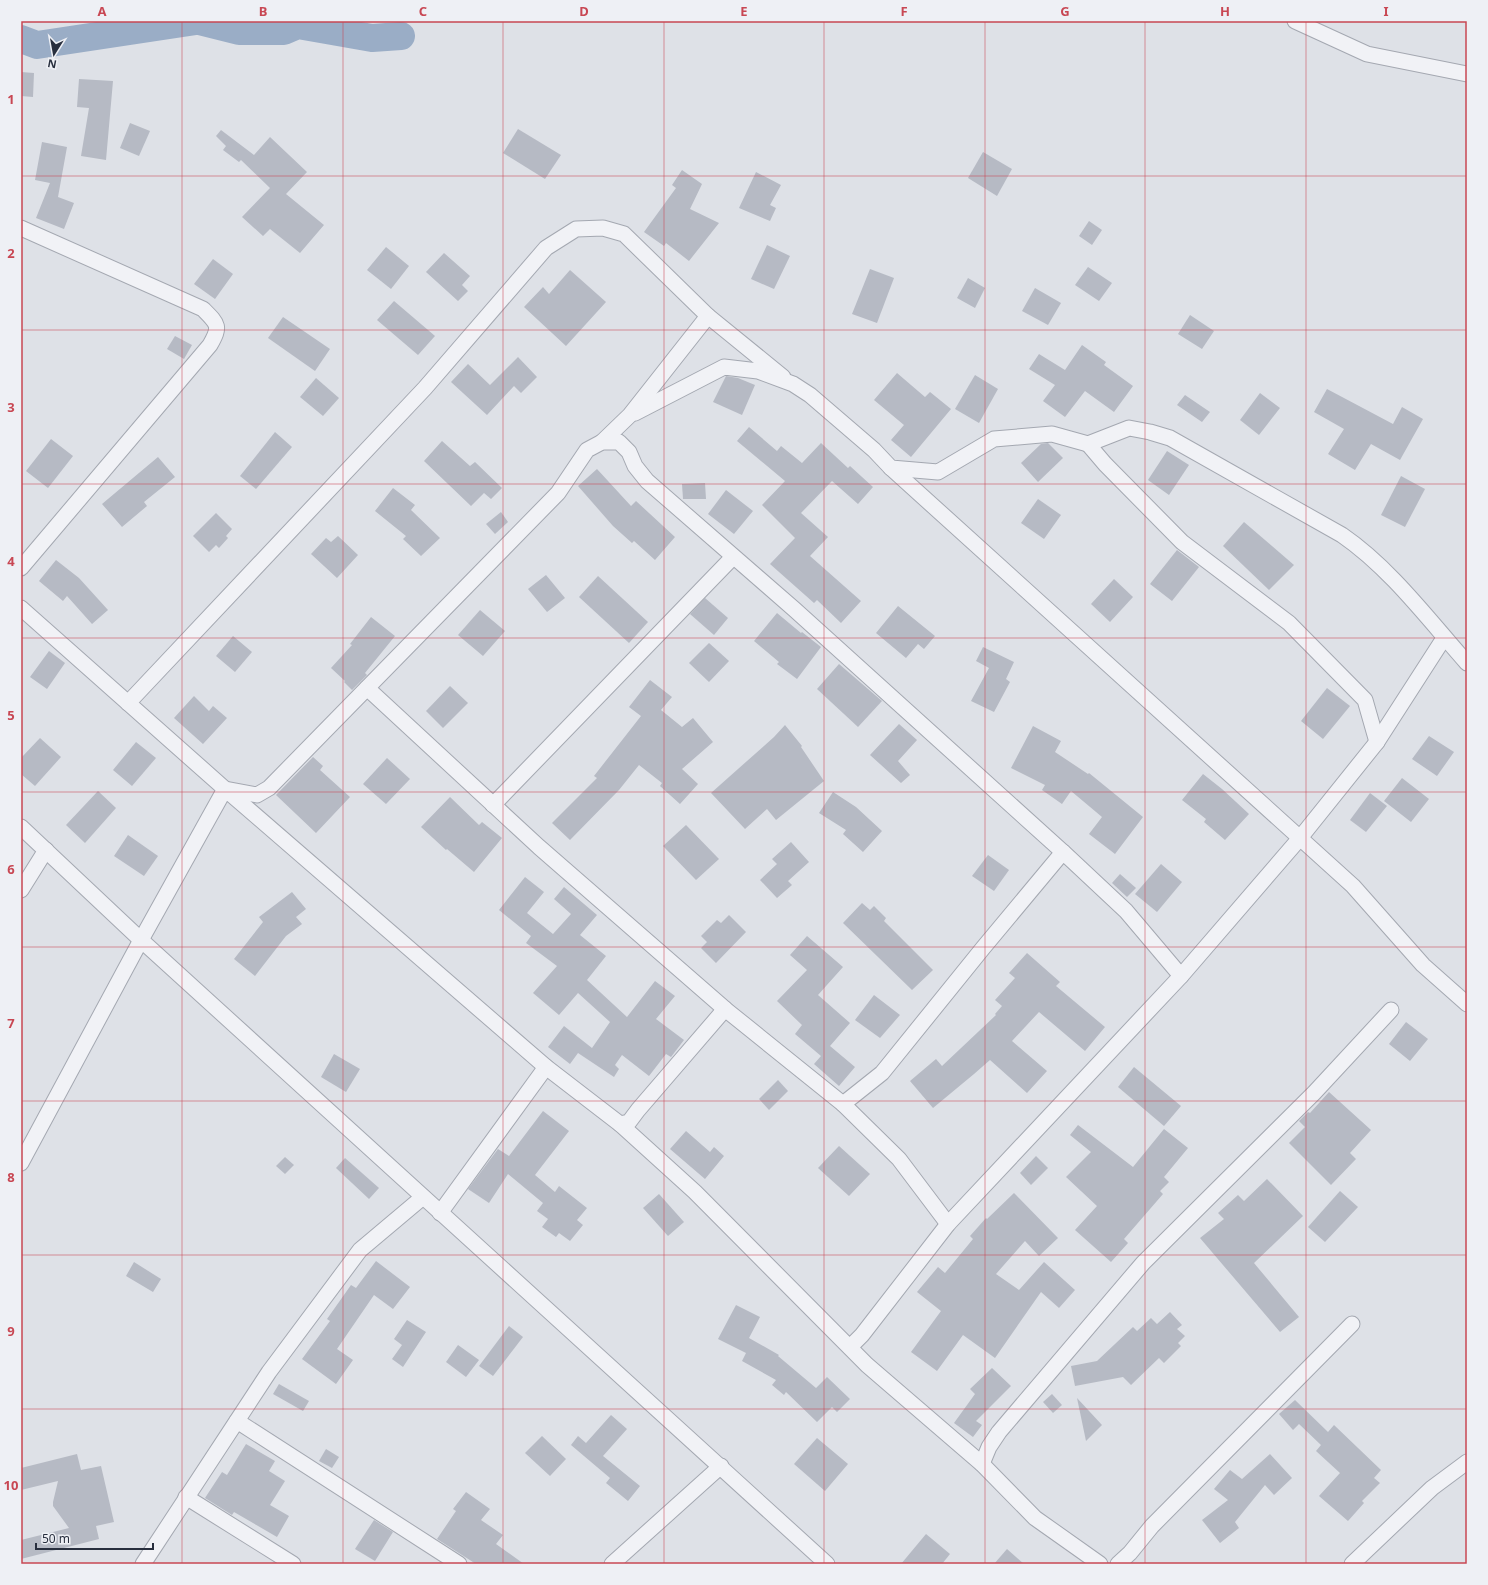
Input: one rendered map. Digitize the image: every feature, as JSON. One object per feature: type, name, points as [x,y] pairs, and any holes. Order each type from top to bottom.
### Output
[{"type":"street","points":[[1295,21],[1367,54],[1467,74]]},
{"type":"street","points":[[21,228],[203,309],[215,321],[217,332],[210,345],[21,568]]},
{"type":"street","points":[[128,703],[425,388],[546,248],[576,229],[603,228],[624,234],[708,316],[793,384],[810,395],[874,450],[891,468],[1353,886],[1423,965],[1467,1004]]},
{"type":"street","points":[[225,789],[257,795],[269,788],[558,493],[587,450],[602,442],[630,415],[708,316]]},
{"type":"street","points":[[630,415],[724,367],[758,371],[793,384]]},
{"type":"street","points":[[1088,444],[1129,428],[1170,438],[1342,535],[1380,564],[1467,663]]},
{"type":"street","points":[[891,468],[938,472],[994,439],[1052,434],[1088,444],[1105,464],[1182,542],[1289,623],[1366,700],[1377,742]]},
{"type":"street","points":[[602,442],[619,442],[629,452],[635,466],[647,481],[794,609],[1063,852],[1126,911],[1181,976]]},
{"type":"street","points":[[493,804],[733,557]]},
{"type":"street","points":[[21,608],[225,789],[546,1067],[620,1124],[695,1192],[867,1365],[982,1464],[1035,1518],[1100,1564]]},
{"type":"street","points":[[850,1347],[862,1335],[948,1224],[1181,976],[1300,838],[1377,742],[1444,638]]},
{"type":"street","points":[[367,688],[539,847],[725,1009],[843,1104],[899,1159],[948,1224]]},
{"type":"street","points":[[21,1163],[141,940],[225,789]]},
{"type":"street","points":[[21,826],[141,940],[827,1564]]},
{"type":"street","points":[[21,890],[46,850]]},
{"type":"street","points":[[843,1104],[882,1073],[1063,852]]},
{"type":"street","points":[[620,1124],[629,1122],[725,1009]]},
{"type":"street","points":[[982,1464],[989,1447],[998,1432],[1143,1263],[1314,1092],[1391,1010]]},
{"type":"street","points":[[440,1213],[546,1067]]},
{"type":"street","points":[[143,1564],[269,1372],[360,1250],[423,1197]]},
{"type":"street","points":[[1118,1564],[1130,1553],[1152,1526],[1352,1324]]},
{"type":"street","points":[[237,1421],[459,1564]]},
{"type":"street","points":[[1352,1564],[1432,1488],[1467,1462]]},
{"type":"street","points":[[612,1564],[721,1466]]},
{"type":"street","points":[[186,1497],[293,1564]]},
{"type":"building","points":[[21,72],[34,73],[33,97],[21,96]]},
{"type":"building","points":[[79,79],[113,81],[106,160],[81,156],[89,108],[77,107]]},
{"type":"building","points":[[130,123],[150,131],[139,156],[120,148]]},
{"type":"building","points":[[518,129],[561,155],[545,179],[503,153]]},
{"type":"building","points":[[221,130],[254,155],[270,137],[307,172],[286,194],[324,225],[300,253],[270,229],[263,236],[242,217],[270,188],[241,160],[239,162],[223,150],[226,146],[216,136]]},
{"type":"building","points":[[42,142],[67,147],[58,197],[74,203],[64,229],[36,218],[50,183],[35,180]]},
{"type":"building","points":[[983,152],[1012,169],[997,196],[968,178]]},
{"type":"building","points":[[682,170],[702,184],[690,209],[719,223],[689,261],[666,243],[664,246],[644,232],[676,188],[672,185]]},
{"type":"building","points":[[756,172],[781,185],[770,205],[776,208],[770,221],[739,208]]},
{"type":"building","points":[[1089,221],[1102,230],[1092,245],[1079,236]]},
{"type":"building","points":[[767,245],[790,256],[774,289],[751,279]]},
{"type":"building","points":[[386,247],[409,266],[391,289],[367,270]]},
{"type":"building","points":[[444,253],[470,276],[462,285],[468,291],[458,301],[426,272]]},
{"type":"building","points":[[213,259],[233,274],[215,299],[194,284]]},
{"type":"building","points":[[1088,267],[1112,283],[1099,301],[1075,285]]},
{"type":"building","points":[[870,269],[894,278],[877,323],[852,314]]},
{"type":"building","points":[[570,270],[606,302],[566,346],[524,307],[543,287],[549,294]]},
{"type":"building","points":[[968,278],[985,288],[975,308],[957,298]]},
{"type":"building","points":[[1035,288],[1061,303],[1048,325],[1022,311]]},
{"type":"building","points":[[394,301],[435,336],[418,355],[377,320]]},
{"type":"building","points":[[1190,315],[1214,331],[1202,349],[1178,334]]},
{"type":"building","points":[[283,317],[330,349],[315,371],[268,338]]},
{"type":"building","points":[[175,336],[192,345],[184,359],[167,349]]},
{"type":"building","points":[[1082,345],[1106,362],[1104,365],[1133,386],[1114,412],[1085,391],[1065,417],[1043,401],[1055,385],[1029,369],[1039,354],[1065,370]]},
{"type":"building","points":[[518,357],[537,377],[521,393],[514,386],[487,415],[451,382],[468,364],[490,385]]},
{"type":"building","points":[[897,373],[925,397],[930,392],[951,409],[911,457],[891,440],[904,425],[874,400]]},
{"type":"building","points":[[975,375],[998,389],[979,423],[955,409]]},
{"type":"building","points":[[726,376],[738,378],[755,385],[742,415],[713,402]]},
{"type":"building","points":[[316,378],[339,398],[323,416],[300,397]]},
{"type":"building","points":[[1327,389],[1393,424],[1402,407],[1423,419],[1400,460],[1371,444],[1355,470],[1328,454],[1344,429],[1314,412]]},
{"type":"building","points":[[1260,393],[1280,408],[1259,435],[1240,420]]},
{"type":"building","points":[[1185,395],[1210,412],[1202,422],[1177,405]]},
{"type":"building","points":[[749,427],[777,451],[781,446],[802,463],[821,443],[848,468],[850,466],[873,487],[858,504],[832,481],[801,513],[828,537],[810,556],[861,601],[841,623],[817,600],[814,603],[770,564],[795,538],[762,505],[785,481],[737,441]]},
{"type":"building","points":[[275,432],[292,447],[256,489],[240,476]]},
{"type":"building","points":[[51,439],[73,456],[48,488],[26,471]]},
{"type":"building","points":[[442,441],[470,466],[475,462],[502,488],[491,499],[484,493],[471,506],[424,461]]},
{"type":"building","points":[[1048,443],[1063,458],[1038,482],[1021,463],[1041,444]]},
{"type":"building","points":[[1167,451],[1189,465],[1169,495],[1148,480]]},
{"type":"building","points":[[158,457],[175,477],[144,502],[147,506],[122,527],[102,504]]},
{"type":"building","points":[[597,469],[631,506],[636,501],[675,537],[655,560],[634,541],[632,543],[613,526],[578,486]]},
{"type":"building","points":[[1401,476],[1425,489],[1405,527],[1381,515]]},
{"type":"building","points":[[705,483],[706,499],[683,499],[682,484]]},
{"type":"building","points":[[393,488],[415,505],[411,510],[440,538],[421,556],[403,539],[406,536],[375,511]]},
{"type":"building","points":[[726,490],[753,511],[734,534],[708,514]]},
{"type":"building","points":[[1038,499],[1061,515],[1044,539],[1021,523]]},
{"type":"building","points":[[501,512],[508,522],[495,534],[486,524]]},
{"type":"building","points":[[216,513],[232,529],[226,536],[228,538],[219,548],[216,545],[209,552],[193,536]]},
{"type":"building","points":[[1244,522],[1294,565],[1269,590],[1223,546]]},
{"type":"building","points":[[338,536],[358,555],[337,578],[311,554],[326,538],[331,542]]},
{"type":"building","points":[[1177,550],[1199,567],[1172,601],[1150,584]]},
{"type":"building","points":[[56,560],[79,578],[108,610],[92,624],[67,596],[63,601],[39,581]]},
{"type":"building","points":[[546,575],[565,598],[547,612],[528,589]]},
{"type":"building","points":[[598,576],[648,622],[629,643],[579,597]]},
{"type":"building","points":[[1114,579],[1133,597],[1110,622],[1091,604]]},
{"type":"building","points":[[705,598],[728,618],[714,635],[690,614]]},
{"type":"building","points":[[898,606],[935,636],[924,649],[918,644],[906,658],[876,633]]},
{"type":"building","points":[[480,610],[505,631],[483,656],[458,635]]},
{"type":"building","points":[[777,613],[821,647],[797,679],[777,664],[779,662],[754,641]]},
{"type":"building","points":[[371,617],[395,636],[365,673],[367,675],[352,690],[331,668],[352,645],[350,644]]},
{"type":"building","points":[[233,636],[252,652],[235,672],[216,656]]},
{"type":"building","points":[[709,643],[729,661],[709,682],[689,663]]},
{"type":"building","points":[[983,647],[1014,662],[1006,679],[1010,682],[994,712],[971,701],[989,668],[976,661]]},
{"type":"building","points":[[49,651],[65,663],[47,689],[30,677]]},
{"type":"building","points":[[839,664],[882,701],[858,727],[817,689]]},
{"type":"building","points":[[650,680],[672,697],[661,710],[682,727],[693,718],[713,742],[682,769],[698,784],[680,804],[660,786],[662,783],[639,765],[619,790],[570,840],[552,823],[597,778],[594,776],[641,716],[629,707]]},
{"type":"building","points":[[450,686],[468,703],[443,728],[426,711]]},
{"type":"building","points":[[1327,688],[1350,706],[1323,739],[1301,721]]},
{"type":"building","points":[[194,696],[209,711],[213,706],[227,718],[203,744],[174,718]]},
{"type":"building","points":[[899,724],[917,740],[898,761],[910,775],[901,783],[870,755]]},
{"type":"building","points":[[785,725],[802,746],[801,747],[824,781],[776,820],[767,809],[745,829],[711,793],[774,737]]},
{"type":"building","points":[[1033,726],[1061,741],[1055,752],[1088,774],[1089,773],[1143,817],[1115,854],[1089,834],[1102,817],[1071,791],[1062,804],[1042,790],[1045,785],[1011,768]]},
{"type":"building","points":[[1429,736],[1454,752],[1437,776],[1412,759]]},
{"type":"building","points":[[40,738],[61,757],[35,786],[21,774],[21,758]]},
{"type":"building","points":[[136,742],[156,758],[132,786],[113,770]]},
{"type":"building","points":[[313,757],[323,766],[320,770],[350,797],[316,833],[276,795]]},
{"type":"building","points":[[387,758],[410,779],[386,804],[363,784]]},
{"type":"building","points":[[1203,774],[1249,814],[1225,840],[1204,822],[1206,819],[1182,800]]},
{"type":"building","points":[[1402,778],[1429,799],[1411,822],[1384,801]]},
{"type":"building","points":[[98,791],[116,808],[85,843],[66,825]]},
{"type":"building","points":[[833,792],[856,807],[882,831],[863,852],[843,834],[846,830],[819,813]]},
{"type":"building","points":[[1370,793],[1387,806],[1366,832],[1350,820]]},
{"type":"building","points":[[450,797],[479,825],[482,822],[502,838],[474,872],[447,849],[446,850],[421,827]]},
{"type":"building","points":[[686,825],[719,859],[696,880],[663,846]]},
{"type":"building","points":[[128,835],[158,856],[144,876],[114,856]]},
{"type":"building","points":[[791,842],[809,862],[788,881],[792,885],[777,898],[760,880],[777,864],[772,859]]},
{"type":"building","points":[[988,855],[1009,870],[994,891],[972,876]]},
{"type":"building","points":[[1161,864],[1182,882],[1157,912],[1135,894]]},
{"type":"building","points":[[1120,874],[1136,888],[1127,897],[1112,883]]},
{"type":"building","points":[[525,877],[544,892],[527,913],[553,934],[571,914],[554,899],[564,887],[597,915],[580,935],[606,956],[587,980],[627,1017],[655,981],[675,996],[656,1019],[684,1040],[671,1057],[666,1054],[649,1076],[622,1055],[615,1065],[619,1069],[614,1077],[578,1053],[570,1064],[548,1047],[564,1026],[592,1048],[610,1022],[578,993],[559,1015],[533,993],[557,966],[526,943],[531,936],[499,910]]},
{"type":"building","points":[[292,892],[306,909],[296,917],[302,924],[286,936],[255,976],[234,959],[263,922],[259,917]]},
{"type":"building","points":[[862,903],[870,910],[874,906],[886,918],[884,921],[933,970],[912,990],[843,923]]},
{"type":"building","points":[[729,915],[746,932],[716,963],[701,948],[707,942],[701,936],[717,920],[721,923]]},
{"type":"building","points":[[807,936],[843,967],[818,995],[850,1023],[830,1046],[855,1067],[839,1086],[814,1064],[821,1056],[795,1034],[802,1025],[777,1001],[807,970],[790,955]]},
{"type":"building","points":[[1027,953],[1060,982],[1056,986],[1105,1027],[1085,1051],[1039,1012],[1012,1041],[1047,1071],[1027,1093],[990,1060],[933,1108],[910,1081],[936,1059],[942,1066],[996,1015],[995,1014],[1002,1006],[995,1000],[1015,978],[1009,973]]},
{"type":"building","points":[[874,995],[900,1015],[880,1038],[855,1020]]},
{"type":"building","points":[[1406,1022],[1428,1039],[1410,1061],[1389,1044]]},
{"type":"building","points":[[334,1054],[360,1069],[346,1092],[321,1077]]},
{"type":"building","points":[[1134,1067],[1181,1106],[1164,1126],[1118,1087]]},
{"type":"building","points":[[778,1080],[788,1091],[769,1110],[759,1099]]},
{"type":"building","points":[[1329,1092],[1371,1130],[1350,1153],[1356,1159],[1331,1185],[1289,1143],[1305,1127],[1299,1121],[1308,1112],[1310,1113]]},
{"type":"building","points":[[543,1111],[569,1131],[535,1175],[555,1192],[559,1186],[587,1208],[577,1220],[583,1225],[570,1241],[559,1233],[556,1237],[542,1227],[548,1219],[537,1211],[543,1203],[508,1174],[489,1203],[468,1189],[498,1149],[509,1156]]},
{"type":"building","points":[[1078,1125],[1133,1167],[1164,1129],[1188,1148],[1164,1177],[1169,1182],[1160,1191],[1163,1194],[1124,1239],[1128,1243],[1111,1262],[1075,1230],[1097,1206],[1066,1177],[1091,1152],[1070,1135]]},
{"type":"building","points":[[686,1131],[710,1152],[714,1147],[724,1156],[705,1179],[670,1149]]},
{"type":"building","points":[[839,1146],[870,1174],[849,1196],[818,1168]]},
{"type":"building","points":[[1036,1156],[1048,1168],[1031,1185],[1020,1173]]},
{"type":"building","points":[[285,1157],[294,1165],[285,1174],[276,1166]]},
{"type":"building","points":[[345,1158],[379,1188],[369,1199],[336,1168]]},
{"type":"building","points":[[1267,1179],[1303,1216],[1254,1263],[1299,1317],[1280,1332],[1200,1238],[1224,1219],[1218,1213],[1238,1195],[1244,1201]]},
{"type":"building","points":[[1340,1191],[1358,1207],[1325,1242],[1308,1227]]},
{"type":"building","points":[[1014,1193],[1058,1238],[1039,1256],[1025,1241],[996,1274],[1019,1290],[1044,1262],[1075,1290],[1059,1308],[1041,1292],[995,1358],[963,1335],[937,1371],[911,1352],[941,1311],[917,1292],[938,1267],[945,1273],[973,1239],[970,1236],[986,1218],[987,1219]]},
{"type":"building","points":[[659,1194],[684,1222],[668,1236],[643,1208]]},
{"type":"building","points":[[376,1261],[410,1287],[393,1309],[374,1295],[337,1349],[353,1360],[336,1384],[302,1359],[330,1321],[327,1319],[351,1285],[356,1288]]},
{"type":"building","points":[[134,1262],[161,1279],[153,1292],[126,1276]]},
{"type":"building","points":[[736,1305],[760,1317],[749,1338],[779,1355],[778,1356],[816,1388],[827,1377],[850,1399],[837,1412],[832,1407],[817,1422],[786,1392],[784,1395],[772,1385],[776,1380],[742,1361],[746,1353],[718,1339]]},
{"type":"building","points":[[1170,1312],[1182,1325],[1177,1329],[1185,1336],[1178,1343],[1181,1346],[1164,1363],[1159,1358],[1131,1385],[1123,1377],[1075,1386],[1071,1366],[1097,1361],[1133,1327],[1137,1331],[1151,1318],[1157,1324]]},
{"type":"building","points":[[407,1320],[426,1332],[403,1367],[392,1359],[402,1345],[394,1339]]},
{"type":"building","points":[[509,1326],[523,1337],[493,1376],[479,1366]]},
{"type":"building","points":[[458,1345],[479,1360],[466,1377],[446,1362]]},
{"type":"building","points":[[992,1368],[1011,1386],[976,1421],[982,1425],[973,1437],[954,1423],[975,1394],[970,1389]]},
{"type":"building","points":[[279,1384],[309,1401],[303,1411],[273,1394]]},
{"type":"building","points":[[1052,1394],[1062,1405],[1053,1413],[1043,1402]]},
{"type":"building","points":[[1077,1398],[1102,1425],[1086,1441]]},
{"type":"building","points":[[1295,1400],[1328,1432],[1334,1425],[1381,1470],[1374,1478],[1380,1483],[1362,1501],[1364,1503],[1348,1521],[1319,1496],[1340,1473],[1316,1451],[1321,1445],[1299,1424],[1293,1430],[1279,1414]]},
{"type":"building","points":[[611,1415],[627,1429],[603,1456],[640,1486],[628,1501],[606,1483],[610,1478],[571,1445],[578,1436],[586,1443]]},
{"type":"building","points":[[542,1436],[566,1459],[550,1476],[525,1453]]},
{"type":"building","points":[[817,1438],[848,1464],[825,1491],[794,1464]]},
{"type":"building","points":[[246,1444],[275,1461],[269,1471],[285,1481],[270,1505],[289,1516],[277,1537],[234,1512],[232,1515],[205,1498],[222,1472],[227,1475]]},
{"type":"building","points":[[326,1449],[339,1457],[332,1468],[319,1461]]},
{"type":"building","points":[[77,1454],[81,1470],[101,1466],[114,1522],[96,1526],[99,1539],[21,1559],[21,1540],[69,1528],[53,1506],[58,1481],[21,1490],[21,1468]]},
{"type":"building","points":[[1270,1454],[1292,1478],[1274,1495],[1265,1485],[1235,1522],[1239,1528],[1220,1543],[1202,1520],[1228,1500],[1214,1489],[1230,1470],[1242,1479]]},
{"type":"building","points":[[466,1492],[490,1509],[481,1520],[503,1535],[496,1544],[524,1564],[476,1564],[437,1539],[456,1511],[453,1509]]},
{"type":"building","points":[[374,1520],[393,1532],[375,1561],[355,1549]]},
{"type":"building","points":[[926,1534],[950,1554],[942,1564],[901,1564]]},
{"type":"building","points":[[1007,1549],[1024,1564],[994,1564]]},
{"type":"waterway","points":[[21,39],[37,45],[196,21]]},
{"type":"waterway","points":[[199,21],[239,31],[284,31],[298,25],[372,38],[401,36]]}]
